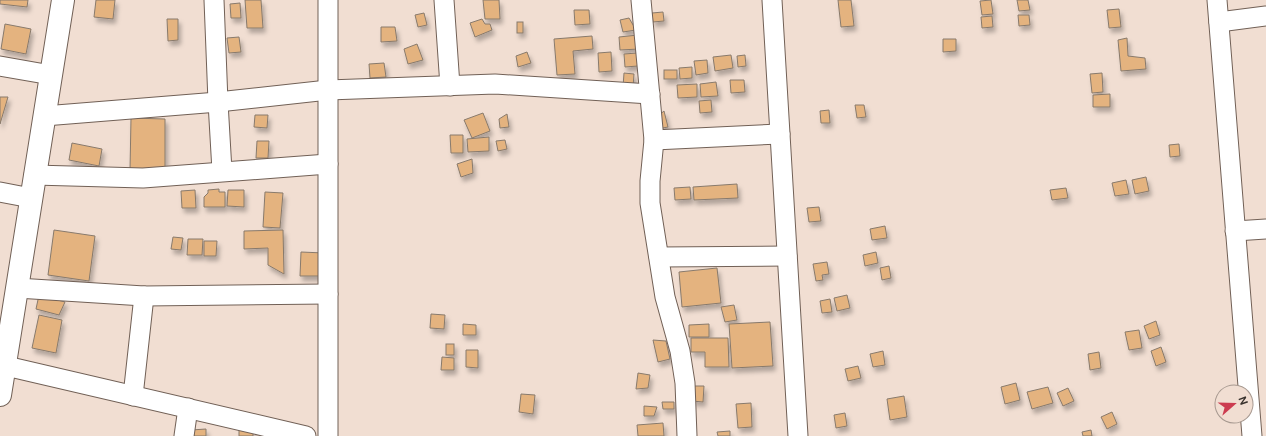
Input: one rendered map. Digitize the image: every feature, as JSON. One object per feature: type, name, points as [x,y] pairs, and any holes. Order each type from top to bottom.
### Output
[{"type":"main road","points":[[0,395],[6,366],[34,175],[63,0]]},
{"type":"street","points":[[214,0],[222,171]]},
{"type":"street","points":[[328,0],[328,436]]},
{"type":"street","points":[[444,0],[450,86]]},
{"type":"street","points":[[641,0],[654,140],[650,181],[650,203],[665,297],[680,351],[685,383],[687,436]]},
{"type":"street","points":[[772,0],[798,436]]},
{"type":"street","points":[[1217,0],[1252,436]]},
{"type":"street","points":[[1219,22],[1266,16]]},
{"type":"street","points":[[0,66],[51,75]]},
{"type":"street","points":[[44,116],[218,102],[328,90],[495,84],[650,94]]},
{"type":"street","points":[[654,140],[780,134]]},
{"type":"street","points":[[34,175],[143,178],[328,164]]},
{"type":"street","points":[[0,192],[31,198]]},
{"type":"street","points":[[1235,231],[1266,229]]},
{"type":"street","points":[[659,257],[787,256]]},
{"type":"street","points":[[17,288],[144,296],[328,294]]},
{"type":"street","points":[[133,396],[144,296]]},
{"type":"street","points":[[6,366],[306,436]]},
{"type":"street","points":[[184,436],[188,408]]},
{"type":"building","points":[[0,0],[28,0],[27,7],[0,4]]},
{"type":"building","points":[[96,0],[115,0],[113,19],[94,17]]},
{"type":"building","points":[[245,0],[261,0],[263,28],[247,28]]},
{"type":"building","points":[[483,0],[499,0],[500,19],[485,19]]},
{"type":"building","points":[[838,0],[851,0],[854,26],[841,27]]},
{"type":"building","points":[[991,0],[993,14],[982,15],[980,1]]},
{"type":"building","points":[[1017,0],[1028,0],[1030,10],[1019,11]]},
{"type":"building","points":[[240,3],[241,18],[231,18],[230,4]]},
{"type":"building","points":[[1119,9],[1121,27],[1109,28],[1107,10]]},
{"type":"building","points":[[574,10],[589,10],[590,24],[575,25]]},
{"type":"building","points":[[663,12],[664,21],[653,22],[652,13]]},
{"type":"building","points":[[424,13],[427,25],[418,27],[415,15]]},
{"type":"building","points":[[1018,15],[1029,15],[1030,25],[1019,26]]},
{"type":"building","points":[[992,16],[993,27],[982,28],[981,17]]},
{"type":"building","points":[[629,18],[636,30],[623,32],[620,20]]},
{"type":"building","points":[[167,19],[178,19],[178,40],[168,41]]},
{"type":"building","points":[[482,19],[485,24],[490,24],[492,30],[475,37],[470,23]]},
{"type":"building","points":[[517,22],[523,22],[523,33],[517,33]]},
{"type":"building","points":[[5,24],[31,29],[26,54],[1,49]]},
{"type":"building","points":[[381,27],[395,27],[397,41],[381,42]]},
{"type":"building","points":[[638,35],[639,49],[620,50],[619,37]]},
{"type":"building","points":[[592,36],[593,49],[573,51],[575,74],[557,75],[554,39]]},
{"type":"building","points":[[239,37],[241,52],[229,53],[227,38]]},
{"type":"building","points":[[1127,38],[1128,56],[1145,58],[1146,69],[1121,71],[1118,40]]},
{"type":"building","points":[[943,39],[956,39],[956,51],[943,52]]},
{"type":"building","points":[[417,44],[423,60],[408,64],[404,49]]},
{"type":"building","points":[[527,52],[531,63],[518,67],[516,56]]},
{"type":"building","points":[[611,52],[612,71],[599,72],[598,53]]},
{"type":"building","points":[[637,53],[638,66],[625,67],[624,54]]},
{"type":"building","points":[[731,55],[733,68],[715,71],[713,57]]},
{"type":"building","points":[[745,55],[746,66],[738,67],[737,56]]},
{"type":"building","points":[[707,60],[708,73],[696,75],[694,61]]},
{"type":"building","points":[[384,63],[386,77],[370,78],[369,64]]},
{"type":"building","points":[[692,67],[692,78],[680,79],[679,68]]},
{"type":"building","points":[[664,70],[677,70],[677,79],[664,79]]},
{"type":"building","points":[[624,73],[634,74],[633,87],[623,87]]},
{"type":"building","points":[[1102,73],[1103,92],[1092,93],[1090,74]]},
{"type":"building","points":[[730,80],[744,80],[745,92],[731,93]]},
{"type":"building","points":[[716,82],[718,96],[701,97],[700,84]]},
{"type":"building","points":[[697,84],[697,97],[678,98],[677,85]]},
{"type":"building","points":[[1110,94],[1110,107],[1093,107],[1093,95]]},
{"type":"building","points":[[0,97],[8,97],[0,124]]},
{"type":"building","points":[[711,100],[712,112],[700,113],[699,101]]},
{"type":"building","points":[[855,105],[864,105],[866,117],[857,118]]},
{"type":"building","points":[[829,110],[830,123],[821,123],[820,111]]},
{"type":"building","points":[[664,111],[668,127],[657,129],[658,116]]},
{"type":"building","points":[[483,113],[490,131],[472,138],[464,120]]},
{"type":"building","points":[[507,114],[509,127],[500,128],[499,119]]},
{"type":"building","points":[[255,115],[268,115],[267,128],[254,127]]},
{"type":"building","points":[[131,118],[165,119],[165,170],[130,170]]},
{"type":"building","points":[[450,135],[463,135],[463,153],[451,153]]},
{"type":"building","points":[[489,137],[489,151],[468,152],[467,139]]},
{"type":"building","points":[[505,140],[507,149],[498,151],[496,141]]},
{"type":"building","points":[[257,141],[269,141],[268,158],[256,158]]},
{"type":"building","points":[[72,143],[102,149],[99,166],[69,160]]},
{"type":"building","points":[[1179,144],[1180,156],[1170,157],[1169,145]]},
{"type":"building","points":[[472,159],[473,173],[461,177],[457,164]]},
{"type":"building","points":[[1146,177],[1149,191],[1135,194],[1132,180]]},
{"type":"building","points":[[1126,180],[1129,194],[1115,196],[1112,183]]},
{"type":"building","points":[[737,184],[738,198],[694,200],[693,187]]},
{"type":"building","points":[[690,187],[691,199],[675,200],[674,188]]},
{"type":"building","points":[[1066,188],[1068,198],[1052,200],[1050,190]]},
{"type":"building","points":[[219,189],[219,192],[225,192],[225,207],[204,207],[204,197],[208,193],[208,190]]},
{"type":"building","points":[[195,190],[196,208],[182,208],[181,191]]},
{"type":"building","points":[[228,190],[244,190],[244,207],[227,206]]},
{"type":"building","points":[[265,192],[283,193],[280,228],[263,227]]},
{"type":"building","points":[[819,207],[821,221],[809,222],[807,208]]},
{"type":"building","points":[[885,226],[887,238],[872,240],[870,229]]},
{"type":"building","points":[[54,230],[95,236],[89,281],[48,275]]},
{"type":"building","points":[[283,230],[284,274],[268,265],[268,248],[244,249],[244,231]]},
{"type":"building","points":[[173,237],[183,238],[181,250],[171,249]]},
{"type":"building","points":[[188,239],[203,239],[202,255],[187,255]]},
{"type":"building","points":[[204,241],[217,241],[216,256],[204,256]]},
{"type":"building","points":[[301,252],[324,253],[324,276],[300,276]]},
{"type":"building","points":[[876,252],[878,263],[865,266],[863,255]]},
{"type":"building","points":[[827,262],[829,274],[822,275],[823,280],[816,281],[813,264]]},
{"type":"building","points":[[889,266],[891,278],[882,280],[880,268]]},
{"type":"building","points":[[717,268],[721,303],[682,307],[679,272]]},
{"type":"building","points":[[39,295],[65,302],[59,315],[36,309]]},
{"type":"building","points":[[847,295],[850,308],[837,311],[834,298]]},
{"type":"building","points":[[830,299],[832,312],[822,313],[820,301]]},
{"type":"building","points":[[734,305],[737,320],[725,322],[721,307]]},
{"type":"building","points":[[431,314],[445,315],[444,329],[430,328]]},
{"type":"building","points":[[39,315],[62,320],[56,353],[32,348]]},
{"type":"building","points":[[1156,321],[1160,335],[1149,339],[1144,326]]},
{"type":"building","points":[[770,322],[773,366],[732,368],[729,324]]},
{"type":"building","points":[[463,324],[476,325],[476,335],[463,335]]},
{"type":"building","points":[[709,324],[709,337],[689,337],[689,325]]},
{"type":"building","points":[[1139,330],[1142,348],[1129,350],[1125,332]]},
{"type":"building","points":[[691,338],[728,338],[729,367],[705,367],[705,352],[691,352]]},
{"type":"building","points":[[653,340],[666,341],[670,359],[658,362]]},
{"type":"building","points":[[446,344],[454,344],[454,355],[446,355]]},
{"type":"building","points":[[1161,347],[1166,362],[1156,366],[1151,351]]},
{"type":"building","points":[[466,350],[478,350],[478,368],[466,367]]},
{"type":"building","points":[[883,351],[885,365],[873,367],[870,354]]},
{"type":"building","points":[[1099,352],[1101,368],[1090,370],[1088,354]]},
{"type":"building","points":[[442,357],[454,358],[454,370],[441,370]]},
{"type":"building","points":[[858,366],[861,378],[848,381],[845,369]]},
{"type":"building","points":[[638,373],[650,375],[648,388],[636,389]]},
{"type":"building","points":[[1016,383],[1020,400],[1005,404],[1001,387]]},
{"type":"building","points":[[692,386],[704,386],[703,402],[692,401]]},
{"type":"building","points":[[1048,387],[1053,403],[1032,409],[1027,392]]},
{"type":"building","points":[[1068,388],[1074,401],[1063,406],[1057,393]]},
{"type":"building","points":[[521,394],[535,395],[533,414],[519,412]]},
{"type":"building","points":[[904,396],[907,417],[890,420],[887,399]]},
{"type":"building","points":[[662,402],[674,402],[674,409],[663,409]]},
{"type":"building","points":[[751,403],[752,427],[738,428],[736,404]]},
{"type":"building","points":[[644,406],[657,407],[654,416],[644,416]]},
{"type":"building","points":[[1112,412],[1117,424],[1107,429],[1101,417]]},
{"type":"building","points":[[845,413],[847,426],[836,428],[834,415]]},
{"type":"building","points":[[663,423],[664,436],[638,436],[637,425]]},
{"type":"building","points":[[206,429],[206,436],[191,436],[191,430]]},
{"type":"building","points":[[239,430],[253,430],[253,436],[239,436]]},
{"type":"building","points":[[1091,430],[1092,436],[1083,436],[1082,432]]},
{"type":"building","points":[[730,431],[730,436],[718,436],[717,432]]}]
